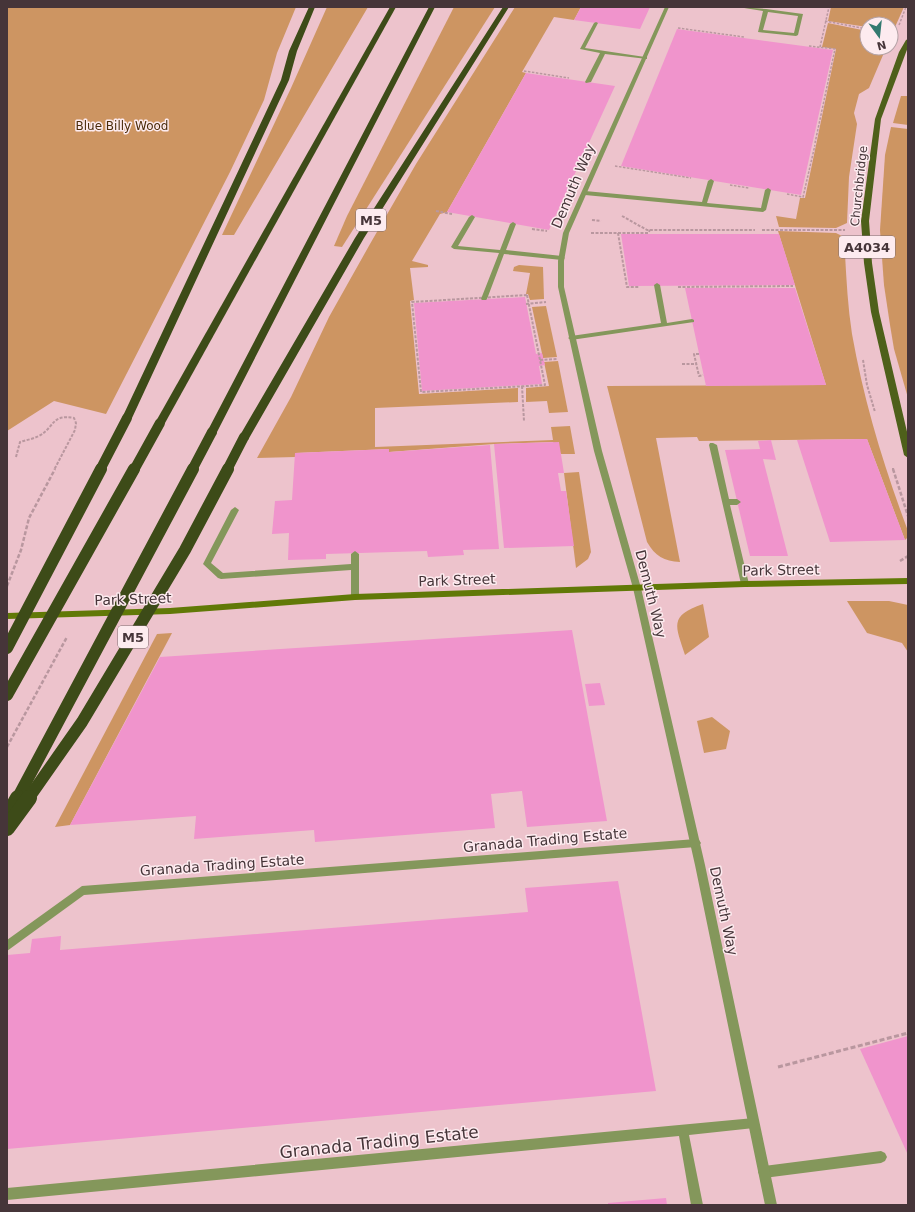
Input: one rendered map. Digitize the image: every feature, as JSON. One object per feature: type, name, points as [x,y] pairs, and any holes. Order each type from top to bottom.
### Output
[{"type":"highway","points":[[7,648],[127,418],[171,328],[285,80],[292,51],[312,7]]},
{"type":"highway","points":[[7,695],[393,7]]},
{"type":"highway","name":"M5","points":[[7,818],[212,432],[432,7]]},
{"type":"highway","name":"M5","points":[[7,828],[82,722],[185,550],[244,437],[290,355],[400,172],[470,66],[506,7]]},
{"type":"main road","name":"Churchbridge","points":[[908,41],[902,52],[878,119],[865,221],[868,263],[876,312],[908,455]]},
{"type":"main road","name":"Park Street","points":[[7,616],[222,608],[355,597],[578,588],[637,588],[745,584],[908,581]]},
{"type":"street","name":"Demuth Way","points":[[667,7],[566,234],[562,258],[561,287],[571,338],[598,451],[637,588],[696,843],[771,1205]]},
{"type":"street","points":[[740,7],[766,10],[801,15],[796,35],[760,30],[766,10]]},
{"type":"street","points":[[596,23],[582,49],[645,58]]},
{"type":"street","points":[[588,82],[603,52]]},
{"type":"street","points":[[704,205],[711,180]]},
{"type":"street","points":[[584,193],[763,210],[768,190]]},
{"type":"street","points":[[472,217],[454,247],[562,258]]},
{"type":"street","points":[[484,298],[513,224]]},
{"type":"street","points":[[657,286],[664,325]]},
{"type":"street","points":[[571,338],[692,321]]},
{"type":"street","points":[[713,445],[745,584]]},
{"type":"street","points":[[726,502],[737,502]]},
{"type":"street","points":[[235,510],[207,564],[221,576],[356,567]]},
{"type":"street","points":[[355,597],[356,554]]},
{"type":"street","name":"Granada Trading Estate","points":[[7,946],[82,891],[696,843]]},
{"type":"street","name":"Granada Trading Estate","points":[[7,1194],[754,1123]]},
{"type":"street","points":[[683,1130],[697,1205]]},
{"type":"street","points":[[764,1172],[881,1157]]},
{"type":"path","points":[[820,47],[829,7]]},
{"type":"path","points":[[826,22],[859,28]]},
{"type":"path","points":[[677,28],[750,38]]},
{"type":"path","points":[[805,45],[835,49],[815,143]]},
{"type":"path","points":[[590,219],[601,221]]},
{"type":"path","points":[[630,221],[650,230],[852,231]]},
{"type":"path","points":[[591,233],[648,233],[650,230]]},
{"type":"path","points":[[618,233],[627,287],[793,286]]},
{"type":"path","points":[[527,296],[527,304],[545,385],[421,392],[412,302],[527,296]]},
{"type":"path","points":[[527,304],[548,302]]},
{"type":"path","points":[[699,354],[694,354],[699,376],[703,375]]},
{"type":"path","points":[[540,360],[560,359]]},
{"type":"path","points":[[682,364],[697,364]]},
{"type":"path","points":[[522,386],[524,421]]},
{"type":"path","points":[[7,586],[21,550],[29,518],[75,430],[76,423],[74,418],[66,416],[56,419],[39,436],[20,442],[16,457]]},
{"type":"path","points":[[899,562],[908,556]]},
{"type":"path","points":[[7,747],[66,642],[76,614]]},
{"type":"path","points":[[778,1067],[908,1033]]},
{"type":"green space","name":"Blue Billy Wood","points":[[7,7],[296,7],[277,53],[264,100],[230,172],[106,414],[54,401],[7,431]]},
{"type":"green space","points":[[327,7],[368,7],[234,235],[222,235],[291,88]]},
{"type":"green space","points":[[454,7],[495,7],[342,247],[334,246],[347,216]]},
{"type":"green space","points":[[515,7],[581,7],[574,20],[554,17],[522,72],[526,73],[447,212],[440,214],[412,261],[428,265],[428,267],[410,268],[414,300],[410,301],[419,394],[518,388],[518,402],[375,408],[375,447],[553,440],[551,427],[570,426],[575,454],[561,454],[553,442],[494,444],[389,452],[389,449],[295,453],[295,457],[257,458],[291,397],[329,317],[370,244],[416,164]]},
{"type":"green space","points":[[831,7],[904,7],[899,18],[899,16],[859,16],[859,26],[828,21]]},
{"type":"green space","points":[[828,23],[859,29],[859,56],[883,56],[869,88],[859,94],[854,113],[857,124],[849,177],[847,223],[836,228],[779,227],[776,216],[796,219],[800,198],[805,198],[836,49],[822,47]]},
{"type":"green space","points":[[901,96],[908,96],[908,125],[893,123]]},
{"type":"green space","points":[[891,127],[908,129],[908,398],[894,349],[890,325],[884,285],[880,230],[885,155]]},
{"type":"green space","points":[[778,231],[836,233],[844,237],[849,310],[862,384],[891,483],[908,531],[908,537],[905,540],[867,439],[699,441],[697,437],[656,438],[680,562],[665,559],[653,551],[647,542],[607,386],[826,385]]},
{"type":"green space","points":[[519,265],[543,267],[544,299],[530,300],[528,294],[526,294],[530,273],[513,271],[514,267]]},
{"type":"green space","points":[[546,306],[557,357],[543,358],[532,307]]},
{"type":"green space","points":[[558,361],[568,412],[549,413],[547,401],[526,402],[526,388],[549,386],[544,362]]},
{"type":"green space","points":[[579,472],[591,552],[588,559],[576,568],[564,473]]},
{"type":"green space","points":[[847,601],[889,601],[908,605],[908,652],[902,643],[867,633]]},
{"type":"green space","points":[[703,604],[709,637],[685,655],[679,636],[678,623],[684,613]]},
{"type":"green space","points":[[172,633],[70,825],[55,827],[157,634]]},
{"type":"green space","points":[[712,717],[730,731],[726,749],[704,753],[697,721]]},
{"type":"building","points":[[581,7],[650,7],[640,29],[574,20]]},
{"type":"building","points":[[677,29],[833,50],[801,195],[621,166]]},
{"type":"building","points":[[526,73],[615,86],[549,230],[447,212]]},
{"type":"building","points":[[621,234],[779,234],[795,285],[629,286]]},
{"type":"building","points":[[685,288],[795,288],[826,385],[706,386]]},
{"type":"building","points":[[525,297],[536,354],[542,353],[545,365],[539,366],[542,384],[422,391],[414,303]]},
{"type":"building","points":[[867,439],[905,540],[830,542],[797,440]]},
{"type":"building","points":[[771,440],[776,460],[763,459],[788,556],[750,556],[725,450],[760,449],[758,441]]},
{"type":"building","points":[[559,442],[564,473],[558,473],[561,491],[566,491],[574,546],[504,548],[494,444]]},
{"type":"building","points":[[490,445],[499,549],[463,550],[464,555],[428,557],[427,551],[326,554],[326,559],[288,560],[289,533],[272,534],[275,501],[292,500],[295,453],[389,449],[389,452]]},
{"type":"building","points":[[572,630],[607,821],[527,827],[522,791],[491,794],[495,828],[315,842],[314,830],[194,839],[196,816],[70,825],[160,657]]},
{"type":"building","points":[[600,683],[605,705],[589,706],[585,684]]},
{"type":"building","points":[[618,881],[656,1091],[7,1149],[7,955],[30,953],[32,939],[61,936],[60,950],[528,912],[525,888]]},
{"type":"building","points":[[908,1036],[908,1155],[860,1049]]},
{"type":"building","points":[[666,1198],[667,1205],[608,1205],[608,1203]]}]
